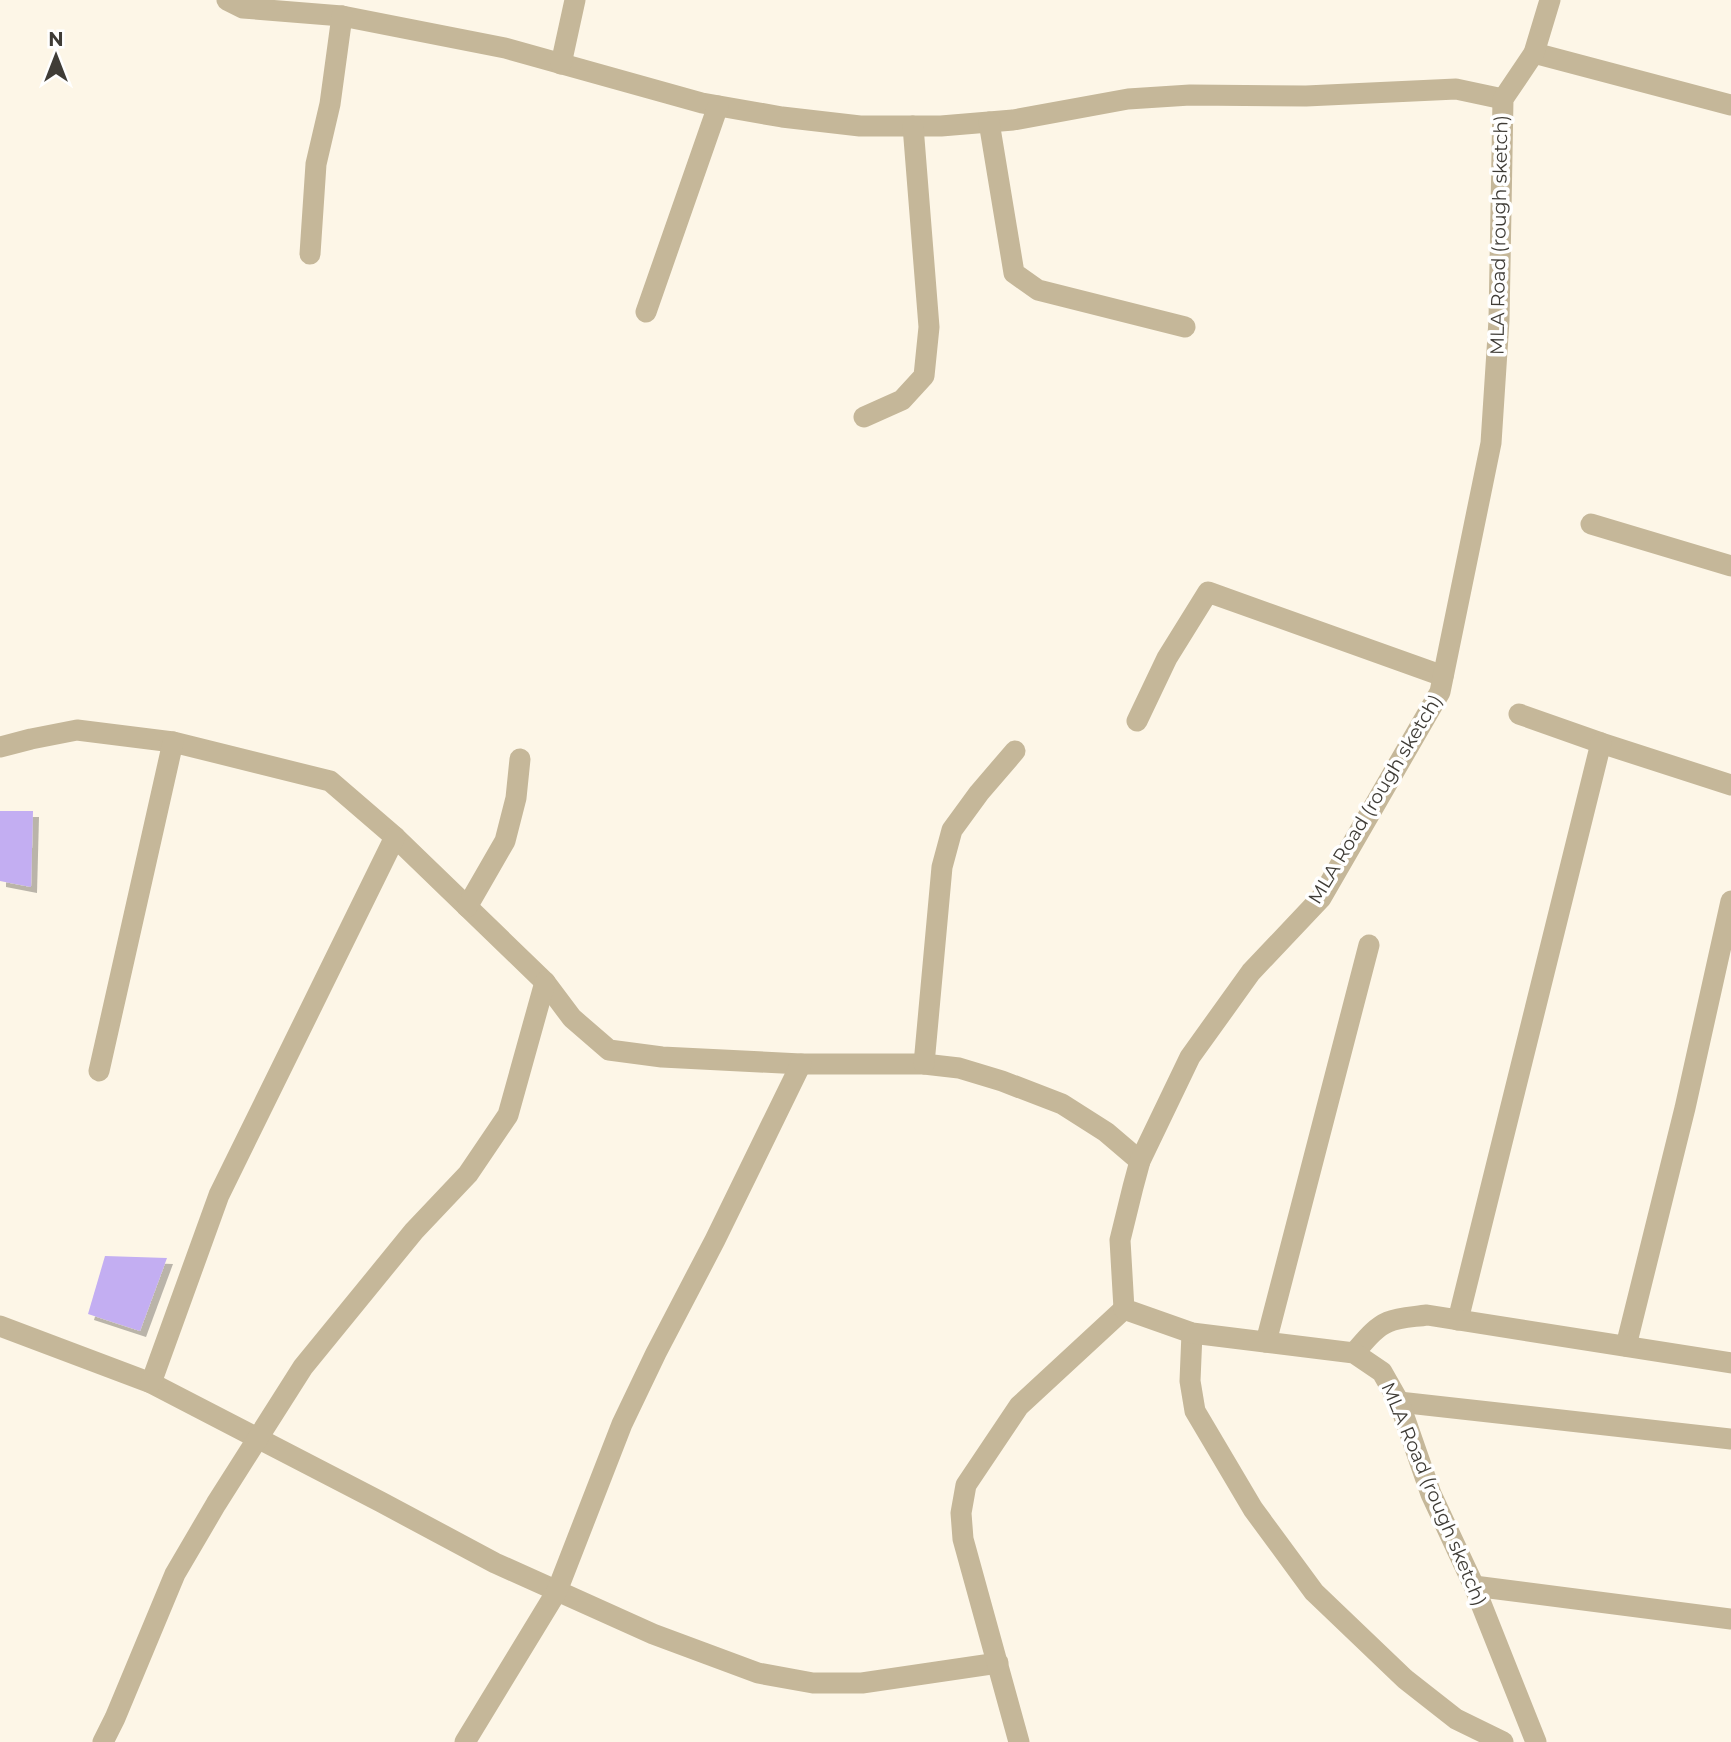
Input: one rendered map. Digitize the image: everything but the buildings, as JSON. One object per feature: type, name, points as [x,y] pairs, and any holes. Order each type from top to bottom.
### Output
[{"type":"street","points":[[227,0],[243,8],[285,6],[505,48],[719,106],[860,126],[941,126],[1013,120],[1128,99],[1190,95],[1306,96],[1456,89],[1503,99]]},
{"type":"street","points":[[561,64],[575,0]]},
{"type":"street","name":"MLA Road (rough sketch)","points":[[1536,1742],[1475,1586],[1432,1494],[1399,1402],[1382,1372],[1354,1353],[1192,1333],[1124,1309],[1120,1240],[1140,1161],[1190,1058],[1251,972],[1321,898],[1440,692],[1491,443],[1499,320],[1503,99],[1534,52],[1550,0]]},
{"type":"street","points":[[310,254],[316,164],[330,104],[342,16]]},
{"type":"street","points":[[1534,52],[1731,105]]},
{"type":"street","points":[[646,313],[719,106]]},
{"type":"street","points":[[989,122],[1014,273],[1038,290],[1185,327]]},
{"type":"street","points":[[864,417],[902,400],[924,376],[929,327],[913,126]]},
{"type":"street","points":[[1591,524],[1731,566]]},
{"type":"street","points":[[1137,721],[1167,658],[1208,592],[1443,676]]},
{"type":"street","points":[[1519,714],[1731,785]]},
{"type":"street","points":[[0,747],[77,730],[173,741],[330,781],[394,837],[545,982],[572,1018],[609,1050],[662,1058],[801,1064],[924,1063],[958,1068],[1002,1081],[1062,1104],[1106,1132],[1140,1161]]},
{"type":"street","points":[[99,1071],[173,741]]},
{"type":"street","points":[[1458,1320],[1601,743]]},
{"type":"street","points":[[924,1063],[942,867],[953,830],[979,793],[1015,751]]},
{"type":"street","points":[[467,907],[505,841],[516,798],[520,759]]},
{"type":"street","points":[[151,1383],[219,1195],[394,837]]},
{"type":"street","points":[[1626,1346],[1685,1108],[1731,901]]},
{"type":"street","points":[[1266,1342],[1369,946]]},
{"type":"street","points":[[103,1742],[175,1573],[303,1367],[414,1231],[468,1174],[508,1115],[545,982]]},
{"type":"street","points":[[465,1742],[557,1591],[628,1413],[801,1064]]},
{"type":"street","points":[[1019,1742],[964,1539],[961,1513],[966,1485],[1019,1406],[1124,1309]]},
{"type":"street","points":[[1354,1353],[1369,1336],[1387,1322],[1427,1315],[1731,1363]]},
{"type":"street","points":[[0,1326],[151,1383],[495,1563],[653,1634],[758,1673],[813,1683],[863,1683],[998,1663]]},
{"type":"street","points":[[1192,1333],[1190,1381],[1195,1410],[1253,1509],[1314,1592],[1405,1679],[1456,1719],[1503,1742]]},
{"type":"street","points":[[1399,1402],[1731,1439]]},
{"type":"street","points":[[1475,1586],[1731,1619]]}]
